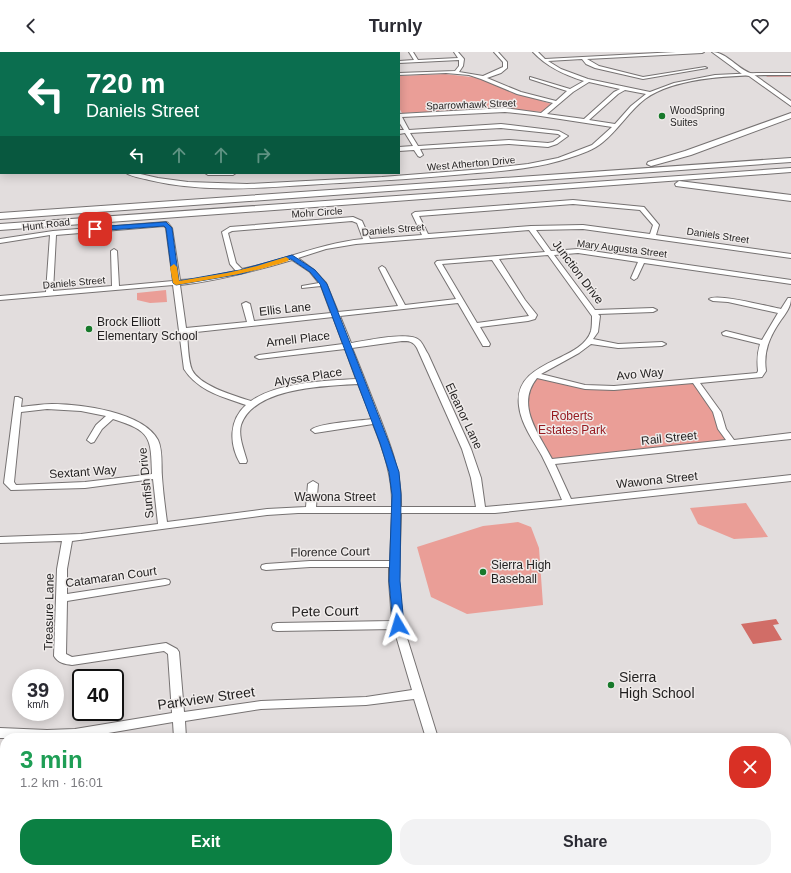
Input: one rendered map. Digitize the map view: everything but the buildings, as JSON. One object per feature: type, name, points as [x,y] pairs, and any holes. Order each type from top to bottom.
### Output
[{"type":"highway","points":[[545,177],[647,164],[688,153],[791,115]]},
{"type":"highway","points":[[0,216],[791,160]]},
{"type":"highway","points":[[0,227],[791,170]]},
{"type":"highway","points":[[557,187],[678,184],[791,198]]},
{"type":"highway","points":[[0,207],[157,205]]},
{"type":"highway","points":[[0,232],[84,223],[292,206]]},
{"type":"main road","points":[[714,52],[791,107]]},
{"type":"main road","points":[[743,74],[751,75],[791,104]]},
{"type":"street","points":[[411,52],[417,61]]},
{"type":"street","points":[[456,52],[462,59],[462,64],[457,72]]},
{"type":"street","points":[[483,78],[505,68],[506,64],[496,52]]},
{"type":"street","points":[[544,60],[702,52]]},
{"type":"street","points":[[537,53],[544,60],[562,71],[589,80],[650,94]]},
{"type":"street","points":[[686,53],[692,57]]},
{"type":"street","points":[[645,55],[651,60]]},
{"type":"street","points":[[583,58],[588,63],[602,68],[646,78],[704,68],[698,62]]},
{"type":"street","points":[[400,62],[462,59]]},
{"type":"street","points":[[400,74],[457,72],[483,78],[505,88],[557,103]]},
{"type":"street","name":"West Atherton Drive","points":[[134,174],[179,184],[244,187],[411,178],[506,169],[544,163],[587,149],[602,140],[640,101],[650,94],[685,82],[743,74]]},
{"type":"street","points":[[751,75],[791,74]]},
{"type":"street","points":[[532,78],[571,90]]},
{"type":"street","points":[[543,114],[571,90],[589,80]]},
{"type":"street","points":[[585,121],[616,93],[626,88]]},
{"type":"street","name":"Sparrowhawk Street","points":[[400,117],[497,110],[543,114],[615,126]]},
{"type":"street","points":[[400,119],[420,155]]},
{"type":"street","points":[[400,132],[486,126],[517,127],[559,133],[565,136],[555,143],[548,145],[509,142],[400,149]]},
{"type":"street","points":[[426,237],[415,214],[573,202],[642,208],[656,225],[653,236]]},
{"type":"street","name":"Mohr Circle","points":[[241,272],[233,264],[225,232],[226,230],[233,228],[281,228],[353,219],[360,222],[367,241]]},
{"type":"street","name":"Hunt Road","points":[[0,241],[53,233],[166,224],[169,228],[176,283]]},
{"type":"street","name":"Daniels Street","points":[[0,298],[176,283],[241,272],[325,248],[367,241],[531,228],[583,227],[791,256]]},
{"type":"street","name":"Junction Drive","points":[[531,228],[594,312],[597,324],[596,330],[589,341]]},
{"type":"street","points":[[49,294],[53,233]]},
{"type":"street","points":[[114,250],[116,288]]},
{"type":"street","name":"Mary Augusta Street","points":[[460,301],[439,262],[549,252],[578,251],[791,282]]},
{"type":"street","points":[[292,257],[312,271],[324,284],[348,345],[394,472],[397,495],[395,602],[398,625],[430,733]]},
{"type":"street","points":[[475,325],[528,319],[533,315],[522,301],[494,257]]},
{"type":"street","points":[[634,278],[642,260]]},
{"type":"street","points":[[382,268],[402,307]]},
{"type":"street","points":[[176,283],[188,369],[191,375],[208,387],[252,404]]},
{"type":"street","points":[[304,287],[324,284]]},
{"type":"street","points":[[713,299],[734,301],[783,312]]},
{"type":"street","points":[[726,333],[764,343],[791,300]]},
{"type":"street","points":[[460,301],[486,344]]},
{"type":"street","name":"Ellis Lane","points":[[183,331],[460,301]]},
{"type":"street","points":[[246,304],[251,324]]},
{"type":"street","points":[[594,312],[653,310]]},
{"type":"street","name":"Arnell Place","points":[[259,357],[348,345],[411,339]]},
{"type":"street","name":"Eleanor Lane","points":[[411,339],[419,345],[463,440],[478,482],[481,510]]},
{"type":"street","points":[[568,503],[550,462],[524,410],[523,400],[525,389],[535,375],[543,368],[570,355],[589,341],[618,346],[662,344]]},
{"type":"street","name":"Avo Way","points":[[535,375],[568,384],[598,388],[621,388],[762,374],[761,358],[764,343]]},
{"type":"street","name":"Alyssa Place","points":[[242,461],[237,443],[236,426],[243,412],[252,404],[272,394],[286,390],[361,381]]},
{"type":"street","points":[[695,381],[717,412],[722,428],[732,443]]},
{"type":"street","points":[[18,399],[18,410]]},
{"type":"street","name":"Sunfish Drive","points":[[18,410],[45,407],[66,407],[88,410],[127,420],[140,426],[150,435],[154,442],[163,526]]},
{"type":"street","name":"Sextant Way","points":[[18,410],[10,486],[17,488],[85,485],[157,476]]},
{"type":"street","points":[[90,440],[99,427],[111,416]]},
{"type":"street","points":[[315,430],[376,421]]},
{"type":"street","name":"Rail Street","points":[[550,462],[791,436]]},
{"type":"street","name":"Wawona Street","points":[[0,540],[67,538],[267,512],[311,509],[481,510],[568,503],[791,478]]},
{"type":"street","points":[[311,509],[313,484]]},
{"type":"street","name":"Treasure Lane","points":[[67,538],[62,569],[60,656],[65,660],[72,661],[166,647],[173,652],[178,717]]},
{"type":"street","name":"Florence Court","points":[[266,567],[310,564],[395,564]]},
{"type":"street","name":"Catamaran Court","points":[[62,598],[165,582]]},
{"type":"street","name":"Pete Court","points":[[277,627],[398,625]]},
{"type":"street","name":"Parkview Street","points":[[81,733],[254,706],[366,701],[418,694]]},
{"type":"street","points":[[178,717],[180,733]]},
{"type":"green space","points":[[445,74],[480,78],[511,92],[552,104],[543,112],[504,109],[402,113],[400,110],[400,76]]},
{"type":"green space","points":[[166,290],[167,302],[150,303],[137,300],[137,293]]},
{"type":"green space","name":"Roberts Estates Park","points":[[535,375],[598,388],[695,381],[732,443],[550,462],[529,422],[525,389]]},
{"type":"green space","points":[[746,503],[768,537],[734,539],[698,524],[690,508]]},
{"type":"green space","name":"Sierra High Baseball","points":[[518,522],[531,527],[539,548],[543,605],[467,614],[431,597],[417,547],[483,526]]},
{"type":"shaded area","points":[[776,619],[779,624],[773,625],[782,640],[753,644],[741,624]]},
{"type":"waterway","points":[[767,76],[791,76]]},
{"type":"slow traffic","points":[[174,267],[176,283],[227,275],[259,268],[286,259]]},
{"type":"place","name":"WoodSpring Suites","points":[[662,116]]},
{"type":"place","name":"Brock Elliott Elementary School","points":[[89,329]]},
{"type":"place","name":"Sierra High Baseball","points":[[483,572]]},
{"type":"place","name":"Sierra High School","points":[[611,685]]},
{"type":"route","points":[[95,229],[166,224],[169,228],[176,283],[214,278],[259,268],[292,257],[312,271],[324,284],[385,443],[394,472],[397,495],[394,581],[398,625]]}]
